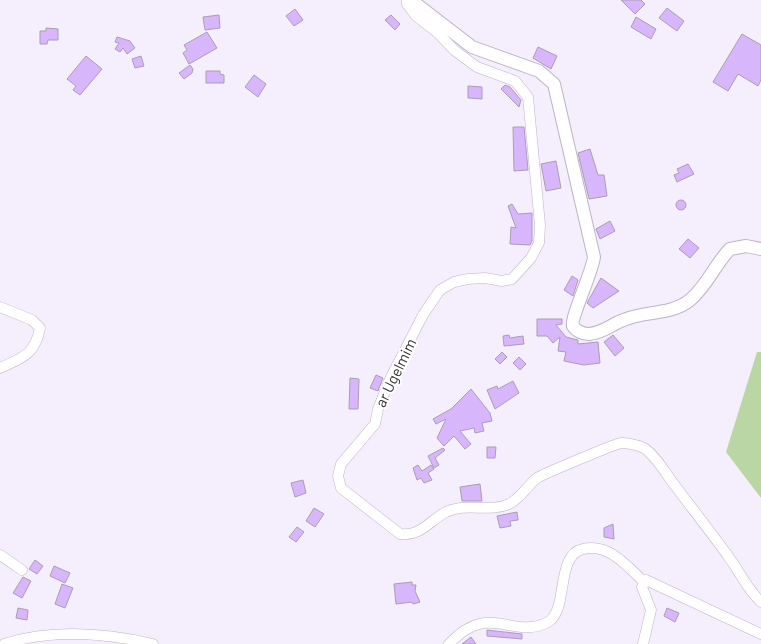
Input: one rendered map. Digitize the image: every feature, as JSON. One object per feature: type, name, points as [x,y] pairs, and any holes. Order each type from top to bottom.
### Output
[{"type":"main road","points":[[411,0],[472,47],[539,71],[554,84],[594,257],[589,280],[572,321],[574,328],[589,334],[632,316],[673,310],[692,298],[730,249],[746,246],[761,249]]},
{"type":"street","name":"ar Ugelmim","points":[[407,0],[407,4],[416,16],[438,33],[454,50],[477,66],[515,81],[528,97],[540,225],[539,243],[531,258],[512,279],[502,281],[485,278],[468,279],[454,282],[440,290],[423,315],[390,379],[378,409],[375,424],[341,464],[338,476],[341,488],[400,534],[407,535],[418,533],[446,512],[464,506],[493,508],[509,504],[518,498],[537,479],[548,472],[620,443],[633,445],[644,448],[662,467],[728,556],[743,583],[761,602]]},
{"type":"street","points":[[0,307],[32,320],[40,328],[37,343],[26,356],[0,368]]},
{"type":"street","points":[[449,644],[467,627],[476,623],[527,626],[540,625],[550,621],[557,610],[565,572],[570,559],[579,550],[592,547],[619,558],[644,582],[649,581],[761,634]]},
{"type":"street","points":[[0,555],[22,570]]},
{"type":"street","points":[[643,644],[651,610],[642,587],[644,582]]},
{"type":"street","points":[[4,644],[24,637],[100,635],[153,644]]},
{"type":"green space","points":[[757,352],[761,352],[761,498],[726,452]]},
{"type":"building","points":[[621,0],[641,0],[645,4],[635,14]]},
{"type":"building","points":[[667,8],[684,21],[677,31],[659,18]]},
{"type":"building","points":[[295,9],[303,20],[294,26],[286,16]]},
{"type":"building","points":[[219,15],[220,28],[205,30],[203,17]]},
{"type":"building","points":[[391,15],[400,24],[395,30],[385,20]]},
{"type":"building","points":[[636,17],[656,29],[651,39],[631,27]]},
{"type":"building","points":[[46,28],[58,29],[58,40],[48,40],[47,44],[40,44],[40,31],[46,31]]},
{"type":"building","points":[[207,32],[217,48],[189,64],[183,53],[187,50],[184,45]]},
{"type":"building","points":[[742,34],[761,45],[761,80],[758,86],[738,74],[728,91],[713,82]]},
{"type":"building","points":[[117,37],[130,41],[135,48],[127,54],[123,48],[120,52],[115,49],[119,43],[115,42]]},
{"type":"building","points":[[538,47],[557,56],[551,69],[533,58]]},
{"type":"building","points":[[86,56],[102,69],[80,95],[73,90],[76,86],[67,79]]},
{"type":"building","points":[[141,56],[144,66],[135,68],[132,59]]},
{"type":"building","points":[[190,65],[193,69],[192,73],[184,79],[179,73]]},
{"type":"building","points":[[206,71],[220,71],[220,74],[224,75],[224,83],[206,83]]},
{"type":"building","points":[[254,75],[266,84],[258,97],[245,87]]},
{"type":"building","points":[[505,85],[510,87],[521,100],[519,107],[501,89]]},
{"type":"building","points":[[468,86],[482,87],[482,99],[468,98]]},
{"type":"building","points":[[513,127],[524,127],[528,170],[514,171]]},
{"type":"building","points":[[590,149],[598,175],[604,175],[607,196],[589,199],[578,153]]},
{"type":"building","points":[[556,161],[561,188],[546,191],[541,164]]},
{"type":"building","points":[[688,164],[694,174],[677,182],[674,175],[679,173],[677,169]]},
{"type":"building","points":[[681,200],[686,205],[681,210],[676,205]]},
{"type":"building","points":[[512,204],[518,214],[532,213],[532,241],[530,245],[510,244],[511,227],[516,228],[508,206]]},
{"type":"building","points":[[610,221],[615,231],[600,239],[596,229]]},
{"type":"building","points":[[688,239],[699,248],[690,258],[679,249]]},
{"type":"building","points":[[572,276],[578,280],[573,296],[564,290]]},
{"type":"building","points":[[601,278],[619,291],[593,308],[587,303]]},
{"type":"building","points":[[537,319],[562,319],[562,324],[556,325],[566,337],[578,340],[578,344],[598,342],[600,363],[584,365],[564,361],[566,352],[558,351],[560,337],[553,343],[547,336],[537,336]]},
{"type":"building","points":[[509,335],[510,338],[523,336],[524,344],[504,346],[503,336]]},
{"type":"building","points":[[613,335],[624,348],[615,356],[604,342]]},
{"type":"building","points":[[502,352],[507,357],[500,364],[495,359]]},
{"type":"building","points":[[519,357],[526,364],[520,370],[513,363]]},
{"type":"building","points":[[376,375],[383,378],[378,391],[370,388]]},
{"type":"building","points":[[350,378],[359,379],[358,409],[349,409]]},
{"type":"building","points":[[513,381],[519,393],[495,409],[487,390],[497,386],[498,389]]},
{"type":"building","points":[[471,389],[490,413],[492,421],[482,423],[484,431],[475,433],[474,428],[460,431],[471,444],[465,449],[454,436],[444,446],[437,438],[446,419],[436,424],[433,419],[451,409]]},
{"type":"building","points":[[487,447],[496,447],[495,458],[487,458]]},
{"type":"building","points":[[443,448],[445,450],[435,458],[439,465],[434,468],[428,456]]},
{"type":"building","points":[[418,465],[422,471],[431,465],[434,469],[428,473],[432,480],[424,483],[421,478],[417,480],[413,468]]},
{"type":"building","points":[[303,480],[306,493],[295,497],[291,483]]},
{"type":"building","points":[[480,484],[482,501],[462,501],[460,487]]},
{"type":"building","points":[[314,508],[324,514],[315,527],[306,521]]},
{"type":"building","points":[[517,512],[518,520],[510,521],[511,526],[500,528],[497,516]]},
{"type":"building","points":[[613,524],[614,539],[604,537],[604,528]]},
{"type":"building","points":[[297,527],[304,532],[296,542],[289,537]]},
{"type":"building","points":[[35,560],[43,566],[37,574],[29,569]]},
{"type":"building","points":[[54,566],[70,573],[65,583],[50,576]]},
{"type":"building","points":[[23,577],[31,581],[22,598],[13,593]]},
{"type":"building","points":[[412,582],[412,585],[416,585],[415,591],[420,602],[396,604],[394,584]]},
{"type":"building","points":[[62,584],[73,588],[65,608],[55,604]]},
{"type":"building","points":[[18,608],[28,610],[27,620],[16,618]]},
{"type":"building","points":[[667,608],[679,613],[675,622],[664,616]]},
{"type":"building","points":[[487,630],[522,634],[522,639],[487,636]]},
{"type":"building","points":[[471,637],[476,644],[462,644]]}]
